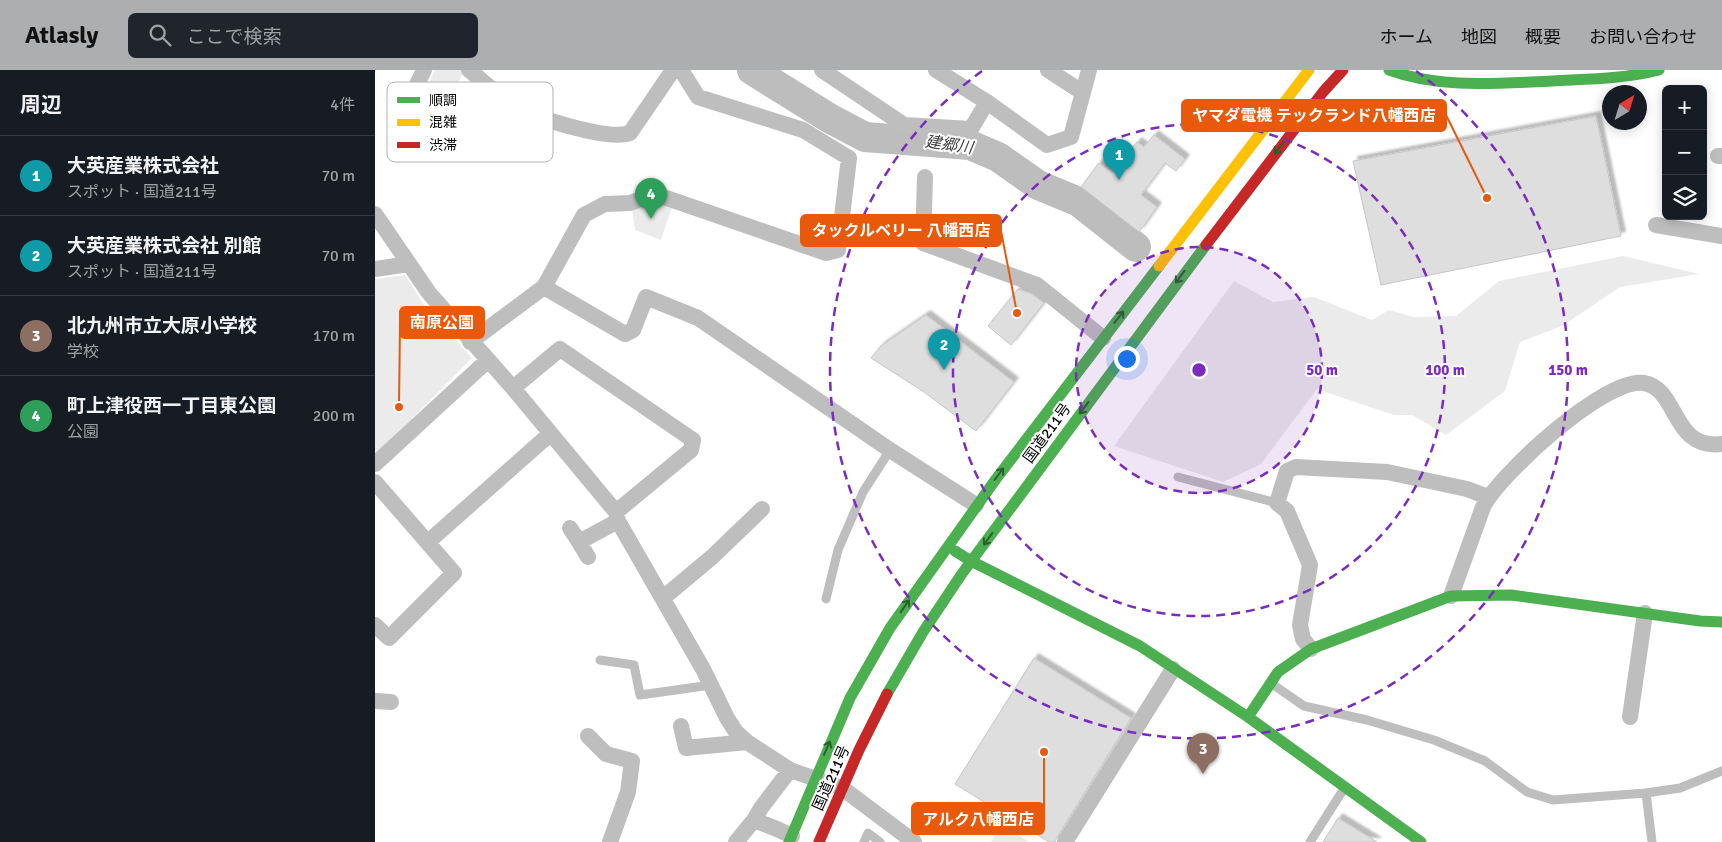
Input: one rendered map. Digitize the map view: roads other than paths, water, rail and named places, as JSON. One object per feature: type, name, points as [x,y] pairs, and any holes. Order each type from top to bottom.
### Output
[{"type":"main road","name":"国道211号","points":[[791,839],[814,778],[859,680],[896,619],[976,505],[1052,403],[1309,70]]},
{"type":"main road","name":"国道211号","points":[[819,842],[872,721],[905,661],[934,615],[971,561],[1198,253],[1317,100],[1343,70]]},
{"type":"main road","points":[[1389,70],[1399,74],[1443,83],[1536,82],[1626,77],[1659,70]]},
{"type":"main road","points":[[948,546],[971,561],[1139,646],[1248,716],[1421,842]]},
{"type":"main road","points":[[1248,716],[1278,672],[1311,649],[1451,596],[1511,595],[1645,614],[1722,622]]},
{"type":"street","points":[[418,82],[424,70]]},
{"type":"street","points":[[469,70],[484,82]]},
{"type":"street","points":[[553,121],[572,128],[621,136],[630,134],[673,70]]},
{"type":"street","points":[[470,342],[543,287],[584,215],[605,204],[629,203],[655,194],[826,253],[838,250],[849,158],[803,130],[699,97],[681,70]]},
{"type":"street","points":[[822,70],[904,126],[971,130],[987,102]]},
{"type":"street","points":[[936,70],[987,102],[1047,145],[1071,137],[1089,70]]},
{"type":"street","points":[[1048,70],[1082,92]]},
{"type":"street","points":[[925,177],[923,243],[1037,285],[1103,338]]},
{"type":"street","points":[[375,214],[429,293],[470,342],[513,388],[617,517],[736,732],[747,742],[790,770],[842,788],[914,842]]},
{"type":"street","points":[[1656,225],[1722,236]]},
{"type":"street","points":[[375,269],[409,264]]},
{"type":"street","points":[[543,287],[625,334],[633,330],[646,298],[698,318],[890,450],[976,505]]},
{"type":"street","points":[[513,388],[560,349],[693,440],[691,450],[617,517],[575,535],[588,557]]},
{"type":"street","points":[[375,464],[487,361]]},
{"type":"street","points":[[1451,596],[1488,497],[1523,459],[1556,428],[1624,385],[1644,383],[1659,390],[1694,440],[1710,445],[1722,444]]},
{"type":"street","points":[[428,542],[550,434]]},
{"type":"street","points":[[1311,649],[1303,639],[1300,625],[1310,565],[1287,511],[1277,503],[1287,471],[1296,467],[1387,472],[1467,489],[1488,497]]},
{"type":"street","points":[[375,482],[454,573],[389,638],[375,625]]},
{"type":"street","points":[[663,598],[761,510]]},
{"type":"street","points":[[1630,717],[1645,614]]},
{"type":"street","points":[[1065,842],[1173,669]]},
{"type":"street","points":[[375,701],[391,702]]},
{"type":"street","points":[[681,726],[686,748],[747,742]]},
{"type":"street","points":[[588,736],[606,754],[632,760],[628,792],[610,842]]},
{"type":"street","points":[[736,842],[790,770]]},
{"type":"street","points":[[754,820],[777,828],[791,839]]},
{"type":"lane","points":[[826,599],[838,550],[863,492],[890,450]]},
{"type":"lane","points":[[1178,477],[1277,503]]},
{"type":"lane","points":[[600,660],[634,664],[640,695],[711,685]]},
{"type":"lane","points":[[1270,683],[1303,706],[1367,720],[1434,740],[1485,762],[1527,792],[1553,800],[1646,794],[1680,788],[1722,771]]},
{"type":"lane","points":[[1310,842],[1345,787]]},
{"type":"lane","points":[[1646,794],[1652,842]]},
{"type":"lane","points":[[864,842],[868,833],[879,842]]},
{"type":"waterway","name":"建郷川","points":[[752,70],[829,118],[865,137],[970,145],[998,157],[1038,185],[1079,202],[1136,247]]},
{"type":"place","name":"大英産業株式会社","points":[[1119,180]]},
{"type":"place","name":"ヤマダ電機 テックランド八幡西店","points":[[1487,198]]},
{"type":"place","name":"町上津役西一丁目東公園","points":[[651,219]]},
{"type":"place","name":"タックルベリー 八幡西店","points":[[1017,313]]},
{"type":"place","name":"大英産業株式会社 別館","points":[[944,370]]},
{"type":"place","name":"南原公園","points":[[399,407]]},
{"type":"place","name":"アルク八幡西店","points":[[1044,752]]},
{"type":"place","name":"北九州市立大原小学校","points":[[1203,774]]}]
